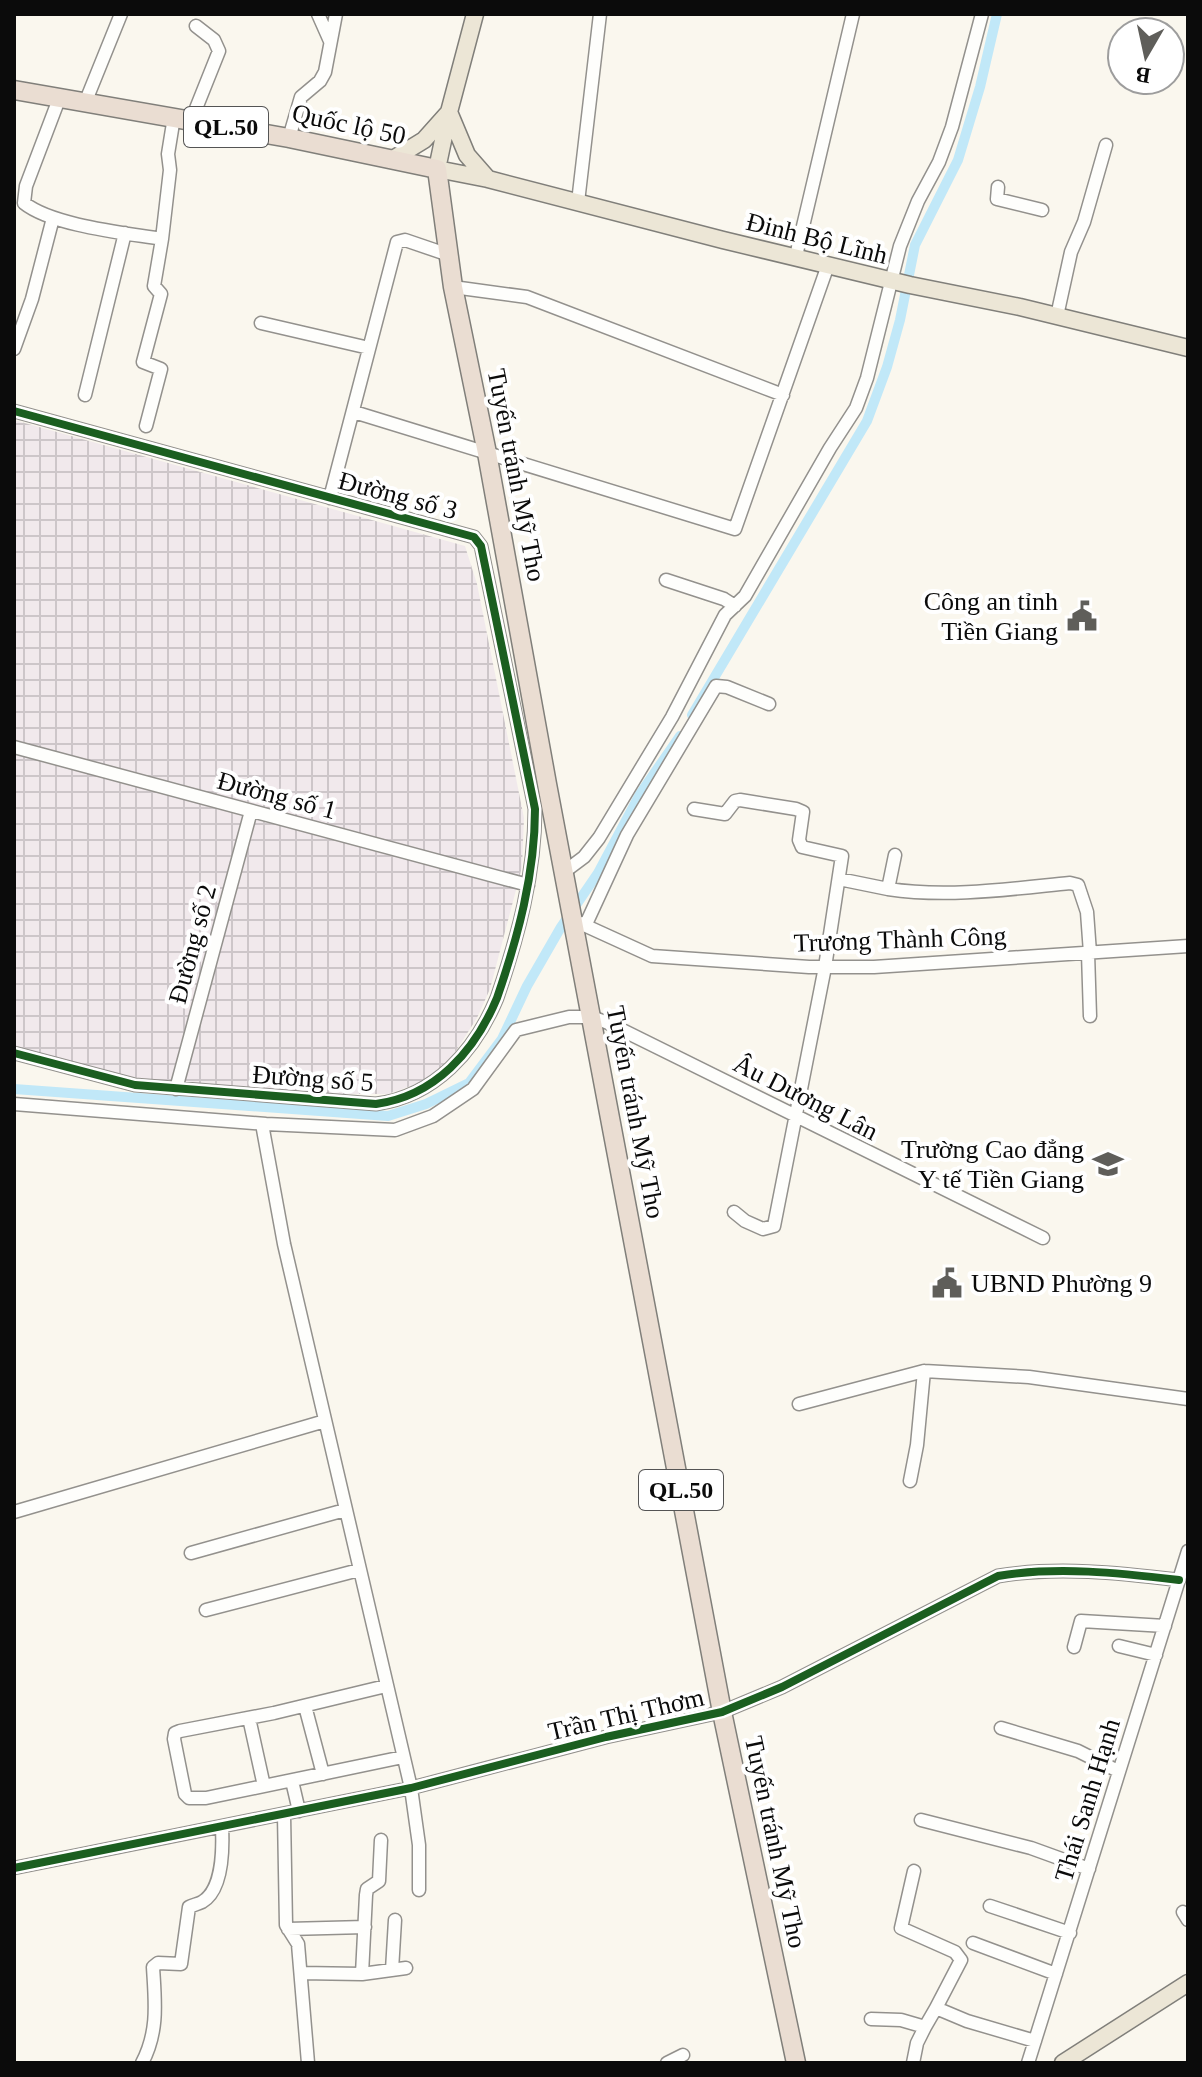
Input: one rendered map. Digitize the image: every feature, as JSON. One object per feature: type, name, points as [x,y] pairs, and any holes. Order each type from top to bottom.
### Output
[{"type":"highway","name":"Quốc lộ 50","points":[[14,90],[289,138],[437,169]]},
{"type":"highway","name":"Tuyến tránh Mỹ Tho","points":[[437,169],[453,287],[513,594],[539,785],[577,920],[592,1017],[722,1712],[796,2063]]},
{"type":"main road","points":[[437,169],[475,14]]},
{"type":"main road","points":[[393,159],[424,140],[449,112]]},
{"type":"main road","points":[[449,112],[467,155],[488,179]]},
{"type":"main road","name":"Đinh Bộ Lĩnh","points":[[437,169],[488,179],[899,282],[1188,348]]},
{"type":"main road","points":[[1063,2063],[1188,1983]]},
{"type":"street","points":[[85,103],[121,14]]},
{"type":"street","points":[[318,14],[330,41]]},
{"type":"street","points":[[289,138],[301,97],[320,81],[325,72],[336,14]]},
{"type":"street","points":[[578,202],[600,14]]},
{"type":"street","points":[[796,256],[853,14]]},
{"type":"street","points":[[565,875],[599,838],[672,717],[725,615],[745,596],[856,408],[899,282],[908,221],[931,179],[952,127],[982,14]]},
{"type":"street","points":[[146,426],[161,369],[143,362],[161,294],[154,286],[170,170],[168,154],[219,51],[214,40],[196,26]]},
{"type":"street","points":[[59,99],[26,186],[24,200],[28,206],[53,218],[162,239]]},
{"type":"street","points":[[1057,316],[1071,252],[1084,222],[1106,145]]},
{"type":"street","points":[[998,187],[997,199],[1042,210]]},
{"type":"street","points":[[14,349],[32,299],[53,218]]},
{"type":"street","points":[[85,395],[125,233]]},
{"type":"street","points":[[330,498],[397,242],[405,240],[449,255]]},
{"type":"street","points":[[354,412],[735,529],[828,265]]},
{"type":"street","points":[[453,287],[527,297],[783,395]]},
{"type":"street","points":[[261,323],[369,348]]},
{"type":"street","name":"Đường số 3","points":[[14,411],[474,537],[481,546],[539,785],[528,885]]},
{"type":"street","points":[[666,580],[724,599],[735,606]]},
{"type":"street","points":[[492,597],[513,594]]},
{"type":"street","points":[[577,920],[716,686],[727,687],[769,704]]},
{"type":"street","name":"Đường số 1","points":[[14,747],[528,885]]},
{"type":"street","points":[[694,809],[725,814],[735,801],[740,800],[803,812],[800,845],[842,856],[825,967],[774,1226],[763,1229],[734,1212]]},
{"type":"street","name":"Đường số 2","points":[[176,1089],[251,811]]},
{"type":"street","points":[[888,889],[895,855]]},
{"type":"street","points":[[839,879],[931,894],[1075,883],[1081,888],[1084,900],[1090,1016]]},
{"type":"street","name":"Đường số 5","points":[[14,1053],[122,1082],[176,1089],[376,1104],[405,1098],[424,1090],[465,1054],[490,1015],[509,964],[528,885]]},
{"type":"street","name":"Trương Thành Công","points":[[577,920],[652,956],[825,967],[874,967],[1188,946]]},
{"type":"street","points":[[14,1104],[380,1131],[411,1125],[443,1110],[473,1089],[516,1030],[569,1017],[592,1017]]},
{"type":"street","name":"Âu Dương Lân","points":[[592,1017],[634,1034],[797,1118],[1043,1238]]},
{"type":"street","points":[[262,1124],[284,1244],[410,1785],[419,1845],[419,1890]]},
{"type":"street","points":[[799,1404],[924,1371],[1029,1377],[1188,1399]]},
{"type":"street","points":[[910,1481],[924,1371]]},
{"type":"street","points":[[14,1512],[325,1421]]},
{"type":"street","points":[[191,1553],[345,1510]]},
{"type":"street","name":"Thái Sanh Hạnh","points":[[1028,2063],[1188,1551]]},
{"type":"street","points":[[206,1610],[359,1570]]},
{"type":"street","name":"Trần Thị Thơm","points":[[14,1868],[284,1815],[298,1809],[722,1712],[782,1687],[998,1576],[1022,1572],[1123,1573],[1179,1580]]},
{"type":"street","points":[[1074,1647],[1081,1621],[1165,1626]]},
{"type":"street","points":[[1119,1646],[1156,1655]]},
{"type":"street","points":[[386,1686],[175,1733],[185,1794],[196,1799],[293,1783],[323,1774],[405,1762]]},
{"type":"street","points":[[305,1706],[323,1774]]},
{"type":"street","points":[[249,1718],[264,1786]]},
{"type":"street","points":[[1001,1728],[1078,1751],[1118,1771]]},
{"type":"street","points":[[293,1783],[298,1809]]},
{"type":"street","points":[[284,1815],[286,1925],[298,1944],[308,2063]]},
{"type":"street","points":[[921,1820],[1031,1848],[1089,1869]]},
{"type":"street","points":[[142,2063],[157,2017],[153,1967],[158,1963],[181,1964],[189,1907],[202,1902],[214,1887],[223,1859],[222,1827]]},
{"type":"street","points":[[362,1974],[367,1889],[379,1881],[381,1840]]},
{"type":"street","points":[[913,2063],[917,2043],[961,1960],[955,1952],[901,1928],[914,1871]]},
{"type":"street","points":[[990,1906],[1070,1933]]},
{"type":"street","points":[[392,1970],[395,1920]]},
{"type":"street","points":[[288,1929],[365,1927]]},
{"type":"street","points":[[973,1943],[1056,1974]]},
{"type":"street","points":[[301,1973],[362,1974],[406,1968]]},
{"type":"street","points":[[936,2008],[967,2021],[1035,2041]]},
{"type":"street","points":[[871,2019],[901,2020],[925,2027]]},
{"type":"street","points":[[667,2063],[683,2055]]},
{"type":"shaded area","points":[[14,420],[465,546],[477,584],[524,818],[522,867],[490,989],[477,1018],[452,1057],[428,1080],[388,1094],[336,1094],[152,1080],[117,1075],[14,1046]]},
{"type":"waterway","points":[[692,715],[867,421],[900,320],[915,245],[958,160],[980,87],[997,14]]},
{"type":"waterway","points":[[14,1089],[388,1116],[426,1104],[469,1083],[502,1039],[527,986],[561,927],[598,873],[640,794],[680,736]]},
{"type":"cycle path","points":[[14,411],[474,537],[481,546],[535,809],[532,857],[524,905],[497,998],[465,1053],[417,1092],[376,1104],[135,1085],[14,1053]]},
{"type":"cycle path","points":[[14,1868],[411,1788],[606,1737],[722,1712],[782,1687],[998,1576],[1066,1571],[1179,1580]]},
{"type":"place","name":"Công an tỉnh Tiền Giang","points":[[1082,616]]},
{"type":"place","name":"Trường Cao đẳng Y tế Tiền Giang","points":[[1108,1164]]},
{"type":"place","name":"UBND Phường 9","points":[[947,1283]]}]
